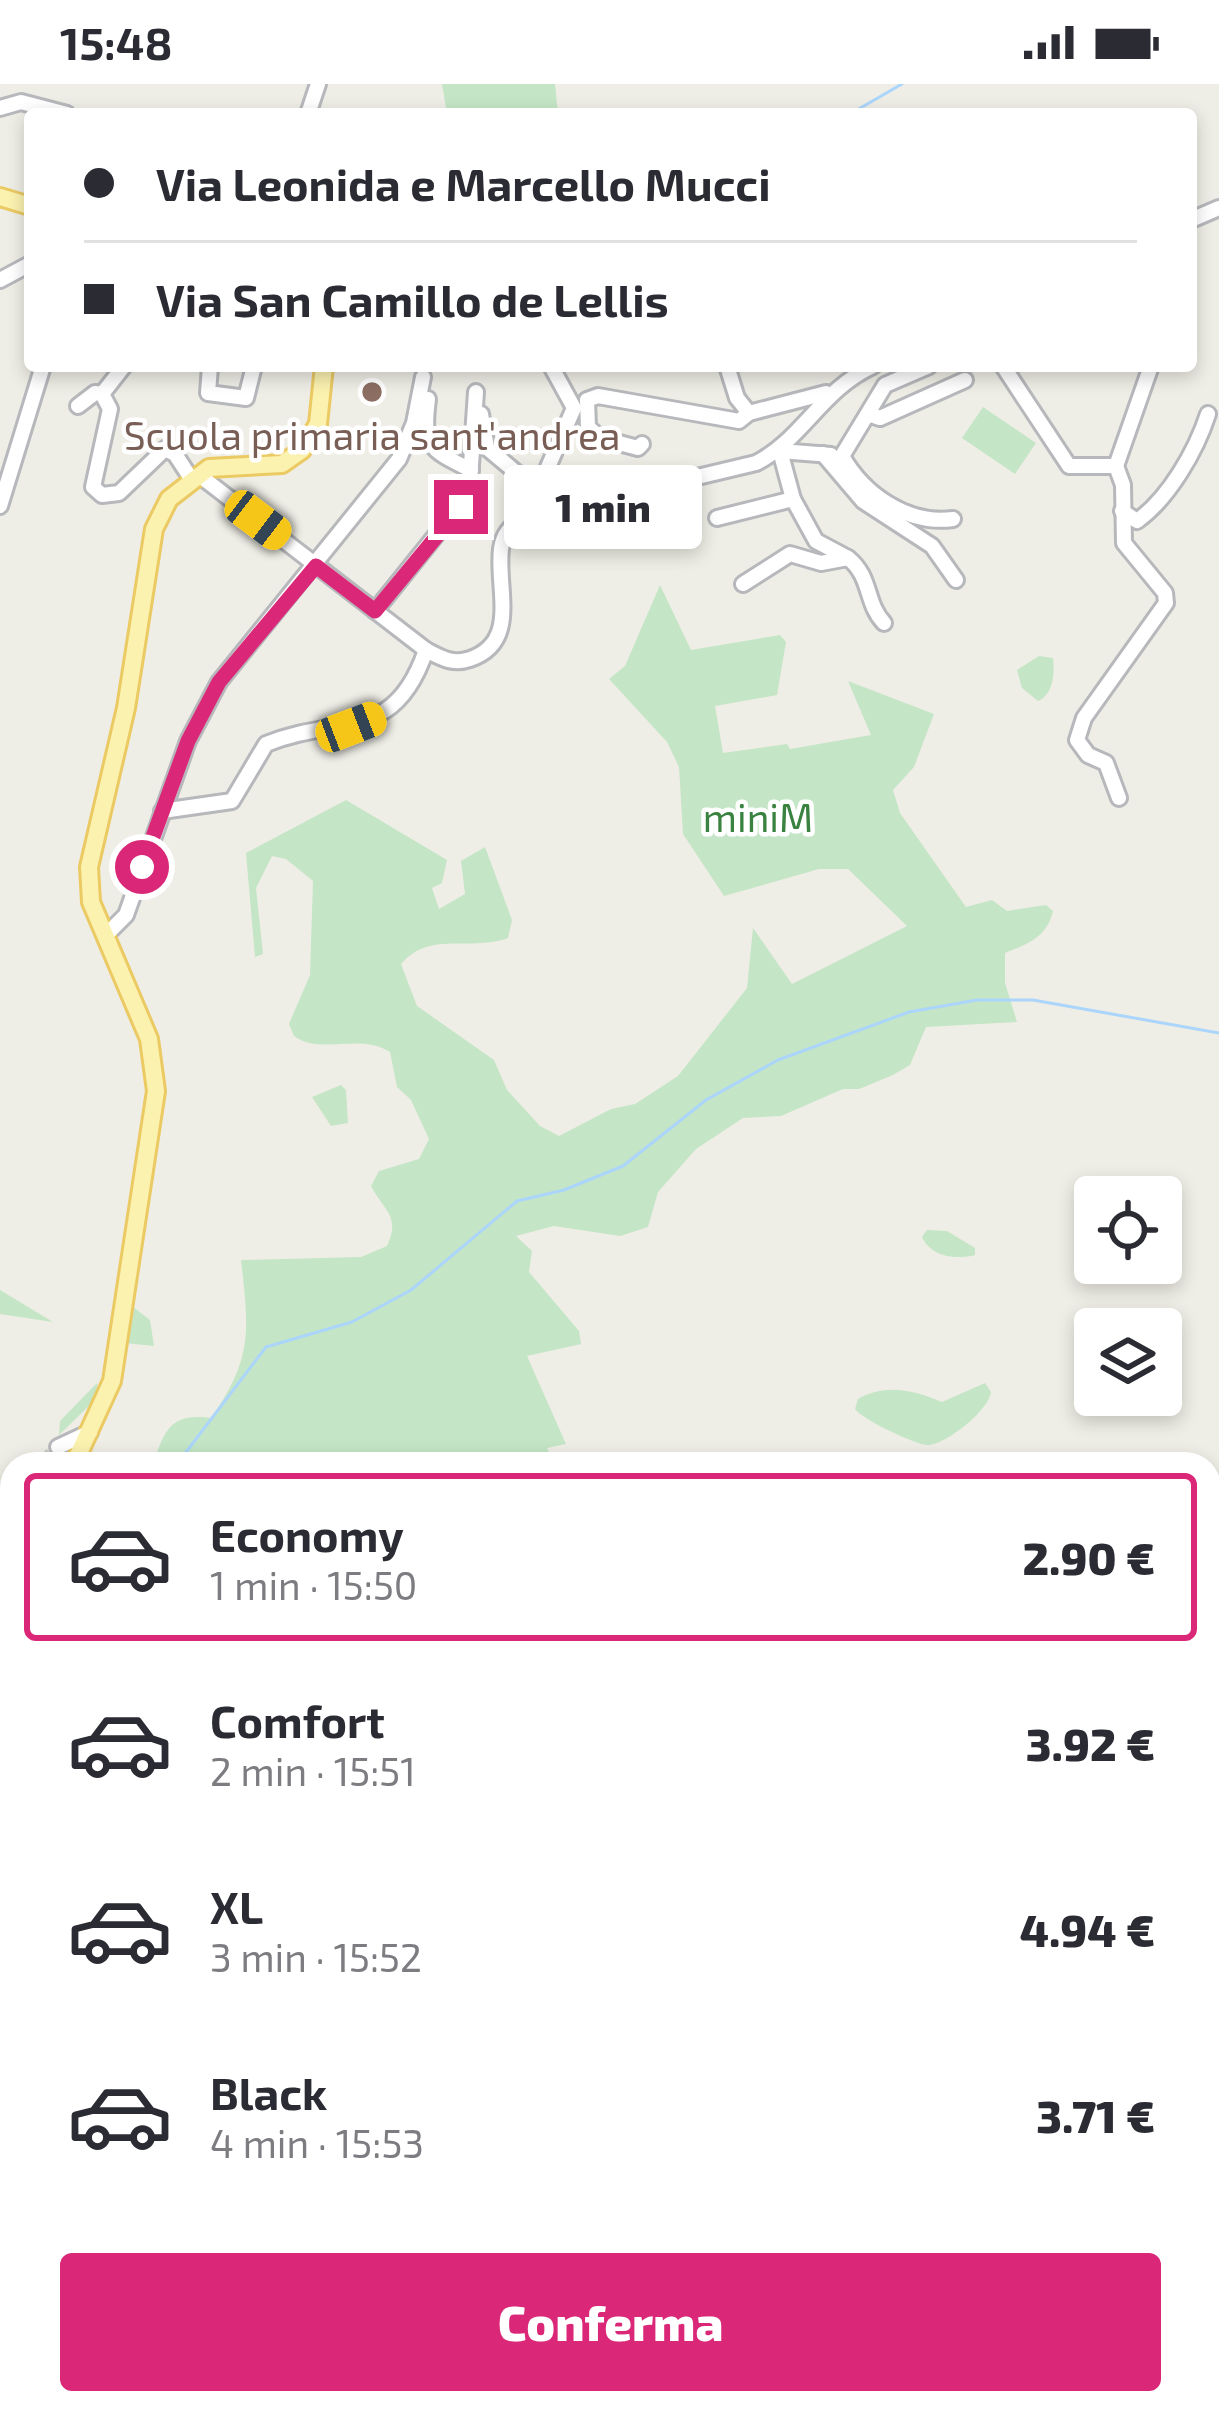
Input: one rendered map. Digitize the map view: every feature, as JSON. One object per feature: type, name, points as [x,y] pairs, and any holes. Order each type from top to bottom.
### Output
[{"type":"main road","points":[[80,1452],[112,1381],[156,1091],[148,1039],[91,902],[89,867],[126,708],[154,529],[169,499],[195,477],[221,465],[282,464],[296,456],[318,424],[323,372]]},
{"type":"street","points":[[0,108],[21,102],[44,108]]},
{"type":"street","points":[[0,506],[41,372]]},
{"type":"street","points":[[102,394],[119,372]]},
{"type":"street","points":[[210,372],[208,393],[246,398],[252,372]]},
{"type":"street","points":[[526,518],[574,408],[554,372]]},
{"type":"street","points":[[729,372],[737,398],[749,413]]},
{"type":"street","points":[[102,394],[110,409],[95,470],[97,491],[119,493],[165,449],[195,477],[426,650],[460,662],[483,655],[497,640],[503,616],[501,550],[506,531],[526,518],[756,464],[784,445],[831,392],[863,372]]},
{"type":"street","points":[[842,456],[871,416],[885,386],[915,372]]},
{"type":"street","points":[[1007,372],[1069,466],[1116,466]]},
{"type":"street","points":[[1119,798],[1106,763],[1088,755],[1077,740],[1084,718],[1166,603],[1165,593],[1124,543],[1124,484],[1116,466],[1149,372]]},
{"type":"street","points":[[105,936],[126,914],[162,811],[219,682],[399,459],[414,423],[423,377],[430,377],[423,435],[439,453],[471,470]]},
{"type":"street","points":[[871,416],[880,418],[965,380]]},
{"type":"street","points":[[642,444],[638,448],[601,438],[588,427],[587,400],[598,395],[739,421],[749,413],[831,392]]},
{"type":"street","points":[[78,406],[95,393],[102,394]]},
{"type":"street","points":[[375,611],[469,494],[476,395],[488,448],[536,489]]},
{"type":"street","points":[[776,409],[802,422]]},
{"type":"street","points":[[776,409],[784,419],[793,499],[816,542],[848,558],[871,585],[876,614],[884,623]]},
{"type":"street","points":[[1122,511],[1137,521],[1155,508],[1171,489],[1208,414]]},
{"type":"street","points":[[784,445],[842,456]]},
{"type":"street","points":[[824,454],[863,500],[932,546],[956,580]]},
{"type":"street","points":[[842,456],[850,471],[887,504],[912,517],[953,519]]},
{"type":"street","points":[[717,518],[793,499]]},
{"type":"street","points":[[742,584],[790,554],[821,562],[848,558]]},
{"type":"street","points":[[162,811],[232,801],[266,744],[383,714],[415,682],[426,650]]},
{"type":"green space","points":[[442,84],[555,84],[557,108],[446,108]]},
{"type":"green space","points":[[983,407],[1036,443],[1015,474],[962,438]]},
{"type":"green space","name":"miniM","points":[[660,585],[691,650],[780,635],[786,642],[777,695],[715,706],[723,753],[787,744],[790,749],[871,735],[848,681],[934,714],[914,767],[893,790],[900,813],[966,907],[992,900],[1007,911],[1046,905],[1053,911],[1041,933],[1005,953],[1005,983],[1017,1022],[926,1027],[910,1065],[893,1075],[859,1089],[843,1089],[781,1116],[743,1118],[696,1149],[658,1192],[648,1227],[620,1236],[554,1226],[516,1236],[532,1251],[529,1272],[579,1331],[581,1344],[527,1356],[566,1444],[547,1448],[549,1452],[158,1452],[178,1421],[211,1418],[235,1378],[246,1325],[241,1260],[361,1257],[387,1246],[392,1220],[371,1186],[379,1171],[419,1159],[429,1139],[411,1100],[397,1087],[390,1052],[366,1044],[316,1044],[294,1036],[289,1024],[310,975],[313,881],[286,859],[272,856],[256,888],[263,954],[255,957],[246,853],[346,800],[447,860],[442,883],[432,888],[439,909],[465,894],[461,861],[485,847],[512,920],[508,938],[424,948],[401,964],[417,1006],[494,1060],[507,1090],[540,1126],[559,1136],[611,1109],[635,1104],[678,1076],[747,988],[753,928],[792,984],[907,926],[848,869],[819,869],[724,896],[683,834],[679,767],[667,742],[609,679],[625,666]]},
{"type":"green space","points":[[1039,656],[1053,658],[1054,670],[1050,689],[1038,701],[1022,688],[1017,670]]},
{"type":"green space","points":[[341,1085],[346,1090],[348,1123],[331,1126],[312,1097]]},
{"type":"green space","points":[[927,1230],[947,1231],[975,1248],[975,1255],[938,1253],[922,1237]]},
{"type":"green space","points":[[0,1290],[53,1322],[0,1314]]},
{"type":"green space","points":[[133,1307],[150,1320],[154,1346],[125,1343]]},
{"type":"green space","points":[[97,1383],[98,1397],[59,1435],[60,1421]]},
{"type":"green space","points":[[985,1383],[991,1392],[976,1416],[929,1445],[891,1432],[855,1409],[858,1399],[879,1391],[910,1392],[942,1402]]},
{"type":"waterway","points":[[860,108],[902,84]]},
{"type":"waterway","points":[[186,1452],[266,1347],[352,1322],[411,1290],[517,1201],[564,1190],[623,1166],[706,1100],[778,1060],[909,1012],[977,1000],[1033,1000],[1219,1033]]},
{"type":"tunnel","points":[[53,1452],[58,1447]]},
{"type":"place","name":"Scuola primaria sant'andrea","points":[[372,392]]},
{"type":"route","points":[[142,867],[188,741],[219,682],[316,566],[375,611],[461,507]]}]
